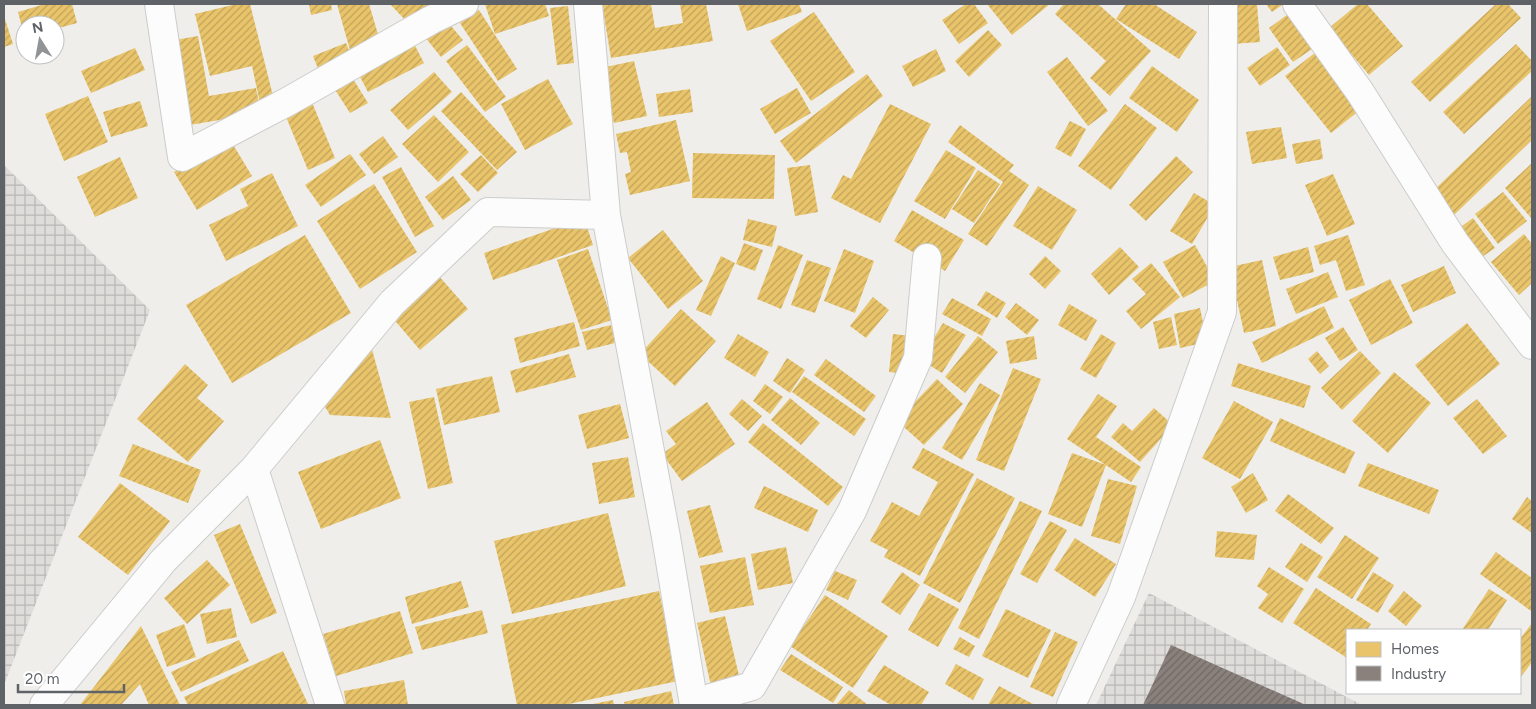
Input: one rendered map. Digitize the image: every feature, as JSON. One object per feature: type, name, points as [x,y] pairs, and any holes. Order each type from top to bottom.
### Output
[{"type":"street","points":[[159,4],[182,157],[287,102],[430,20],[464,4]]},
{"type":"street","points":[[588,4],[606,214],[664,527],[694,704],[752,686],[852,510],[918,358],[927,258]]},
{"type":"street","points":[[1072,705],[1121,597],[1222,312],[1223,4]]},
{"type":"street","points":[[1297,4],[1360,92],[1455,243],[1532,345]]},
{"type":"street","points":[[44,705],[163,562],[254,469],[392,303],[488,212],[606,214]]},
{"type":"street","points":[[254,469],[330,705]]},
{"type":"shaded area","points":[[4,165],[150,310],[4,685]]},
{"type":"shaded area","points":[[1149,593],[1362,705],[1096,705]]},
{"type":"building: Homes","points":[[45,4],[72,4],[77,23],[65,26],[65,15],[19,15],[18,12]]},
{"type":"building: Homes","points":[[237,4],[250,4],[274,100],[260,103],[252,66],[210,76],[195,14]]},
{"type":"building: Homes","points":[[309,4],[331,4],[332,10],[311,15]]},
{"type":"building: Homes","points":[[337,4],[369,4],[380,41],[350,50]]},
{"type":"building: Homes","points":[[390,4],[433,4],[410,25]]},
{"type":"building: Homes","points":[[485,4],[545,4],[549,16],[495,34]]},
{"type":"building: Homes","points":[[602,4],[651,4],[655,28],[683,23],[680,4],[706,4],[713,41],[611,58]]},
{"type":"building: Homes","points":[[738,4],[799,4],[802,12],[747,31]]},
{"type":"building: Homes","points":[[966,4],[974,4],[988,23],[959,44],[942,20]]},
{"type":"building: Homes","points":[[987,4],[1050,4],[1012,35]]},
{"type":"building: Homes","points":[[1064,4],[1098,4],[1151,51],[1110,96],[1090,78],[1106,61],[1055,14]]},
{"type":"building: Homes","points":[[1126,4],[1154,4],[1197,32],[1179,59],[1116,19]]},
{"type":"building: Homes","points":[[1230,4],[1257,4],[1260,42],[1232,44]]},
{"type":"building: Homes","points":[[1266,4],[1284,4],[1272,12]]},
{"type":"building: Homes","points":[[1358,4],[1367,4],[1403,46],[1369,75],[1329,28]]},
{"type":"building: Homes","points":[[1496,4],[1508,4],[1521,18],[1430,102],[1411,82]]},
{"type":"building: Homes","points":[[568,6],[574,63],[557,65],[550,8]]},
{"type":"building: Homes","points":[[479,10],[517,69],[498,81],[460,23]]},
{"type":"building: Homes","points":[[814,12],[855,72],[811,101],[770,41]]},
{"type":"building: Homes","points":[[1291,12],[1315,47],[1293,62],[1269,28]]},
{"type":"building: Homes","points":[[4,16],[13,44],[4,47]]},
{"type":"building: Homes","points":[[445,19],[463,40],[441,57],[424,36]]},
{"type":"building: Homes","points":[[988,30],[1002,45],[969,77],[955,61]]},
{"type":"building: Homes","points":[[198,36],[209,96],[256,88],[261,113],[190,125],[175,40]]},
{"type":"building: Homes","points":[[413,42],[424,63],[368,92],[357,71]]},
{"type":"building: Homes","points":[[346,43],[354,63],[321,76],[313,56]]},
{"type":"building: Homes","points":[[1516,44],[1532,61],[1532,71],[1464,134],[1443,112]]},
{"type":"building: Homes","points":[[467,45],[506,97],[485,112],[446,61]]},
{"type":"building: Homes","points":[[1277,47],[1290,65],[1260,86],[1247,68]]},
{"type":"building: Homes","points":[[135,48],[145,70],[91,93],[81,71]]},
{"type":"building: Homes","points":[[936,49],[946,71],[913,87],[902,66]]},
{"type":"building: Homes","points":[[1320,49],[1365,106],[1331,133],[1285,76]]},
{"type":"building: Homes","points":[[1067,57],[1108,111],[1088,126],[1047,72]]},
{"type":"building: Homes","points":[[634,61],[647,116],[614,123],[601,68]]},
{"type":"building: Homes","points":[[1152,66],[1199,100],[1177,132],[1129,98]]},
{"type":"building: Homes","points":[[434,72],[452,92],[408,130],[390,110]]},
{"type":"building: Homes","points":[[350,74],[368,103],[350,113],[332,85]]},
{"type":"building: Homes","points":[[867,74],[883,96],[796,163],[780,141]]},
{"type":"building: Homes","points":[[548,79],[573,124],[525,150],[501,104]]},
{"type":"building: Homes","points":[[797,88],[811,113],[775,134],[760,109]]},
{"type":"building: Homes","points":[[690,89],[693,112],[659,117],[656,94]]},
{"type":"building: Homes","points":[[461,92],[517,152],[497,170],[441,111]]},
{"type":"building: Homes","points":[[88,96],[108,142],[64,161],[45,114]]},
{"type":"building: Homes","points":[[1532,96],[1532,140],[1454,215],[1432,192]]},
{"type":"building: Homes","points":[[311,100],[335,158],[308,170],[284,112]]},
{"type":"building: Homes","points":[[140,101],[148,126],[111,137],[103,112]]},
{"type":"building: Homes","points":[[890,104],[931,124],[880,223],[831,198],[843,175],[851,179]]},
{"type":"building: Homes","points":[[1125,104],[1157,128],[1111,190],[1078,166]]},
{"type":"building: Homes","points":[[434,115],[469,152],[438,182],[402,144]]},
{"type":"building: Homes","points":[[676,120],[690,181],[630,195],[625,174],[631,172],[627,152],[620,153],[616,134]]},
{"type":"building: Homes","points":[[1070,121],[1086,129],[1071,157],[1055,148]]},
{"type":"building: Homes","points":[[960,125],[1014,165],[1009,171],[1029,185],[987,246],[968,234],[1003,182],[948,142]]},
{"type":"building: Homes","points":[[1281,127],[1287,158],[1252,164],[1246,132]]},
{"type":"building: Homes","points":[[383,136],[398,157],[374,174],[359,154]]},
{"type":"building: Homes","points":[[229,138],[252,176],[197,210],[174,172]]},
{"type":"building: Homes","points":[[1320,139],[1323,159],[1296,164],[1292,144]]},
{"type":"building: Homes","points":[[946,150],[976,168],[945,219],[914,201]]},
{"type":"building: Homes","points":[[693,153],[775,155],[774,199],[692,198]]},
{"type":"building: Homes","points":[[350,154],[366,175],[321,207],[305,185]]},
{"type":"building: Homes","points":[[481,155],[498,173],[478,192],[460,174]]},
{"type":"building: Homes","points":[[1176,156],[1193,172],[1146,221],[1129,205]]},
{"type":"building: Homes","points":[[120,157],[138,198],[95,217],[77,177]]},
{"type":"building: Homes","points":[[1532,163],[1532,219],[1505,188]]},
{"type":"building: Homes","points":[[810,165],[818,212],[795,216],[787,168]]},
{"type":"building: Homes","points":[[401,167],[434,226],[415,237],[382,177]]},
{"type":"building: Homes","points":[[978,170],[1000,184],[974,223],[952,209]]},
{"type":"building: Homes","points":[[272,173],[298,226],[226,261],[209,225],[248,206],[240,189]]},
{"type":"building: Homes","points":[[1333,174],[1355,224],[1327,236],[1305,185]]},
{"type":"building: Homes","points":[[453,176],[471,200],[443,220],[425,197]]},
{"type":"building: Homes","points":[[374,184],[417,252],[360,289],[317,221]]},
{"type":"building: Homes","points":[[1038,186],[1077,210],[1052,250],[1013,226]]},
{"type":"building: Homes","points":[[1503,192],[1527,221],[1498,244],[1475,214]]},
{"type":"building: Homes","points":[[1194,193],[1215,205],[1192,244],[1170,231]]},
{"type":"building: Homes","points":[[912,210],[964,240],[945,271],[894,241]]},
{"type":"building: Homes","points":[[584,218],[593,245],[493,280],[484,253]]},
{"type":"building: Homes","points":[[1473,218],[1495,248],[1479,259],[1458,229]]},
{"type":"building: Homes","points":[[748,219],[777,226],[772,247],[743,240]]},
{"type":"building: Homes","points":[[663,230],[703,281],[668,309],[628,258]]},
{"type":"building: Homes","points":[[1524,234],[1532,244],[1532,283],[1519,295],[1491,262]]},
{"type":"building: Homes","points":[[305,235],[351,313],[232,383],[186,305]]},
{"type":"building: Homes","points":[[1348,235],[1365,285],[1346,291],[1336,260],[1320,265],[1314,246]]},
{"type":"building: Homes","points":[[744,243],[763,250],[755,271],[736,264]]},
{"type":"building: Homes","points":[[778,245],[803,255],[781,309],[757,299]]},
{"type":"building: Homes","points":[[1195,245],[1215,281],[1183,298],[1163,262]]},
{"type":"building: Homes","points":[[1120,247],[1139,267],[1109,295],[1091,274]]},
{"type":"building: Homes","points":[[1308,247],[1314,272],[1280,280],[1273,257]]},
{"type":"building: Homes","points":[[588,249],[612,320],[581,330],[557,260]]},
{"type":"building: Homes","points":[[844,249],[874,261],[855,313],[824,301]]},
{"type":"building: Homes","points":[[721,256],[735,263],[711,316],[696,310]]},
{"type":"building: Homes","points":[[1045,256],[1061,271],[1045,289],[1029,274]]},
{"type":"building: Homes","points":[[807,260],[831,268],[815,313],[791,305]]},
{"type":"building: Homes","points":[[1262,260],[1276,326],[1244,333],[1230,267]]},
{"type":"building: Homes","points":[[1151,263],[1180,297],[1141,329],[1126,311],[1146,294],[1132,279]]},
{"type":"building: Homes","points":[[1444,266],[1456,293],[1413,312],[1401,285]]},
{"type":"building: Homes","points":[[1328,272],[1338,297],[1296,314],[1286,289]]},
{"type":"building: Homes","points":[[438,275],[468,309],[420,350],[391,316]]},
{"type":"building: Homes","points":[[1390,279],[1413,323],[1371,345],[1349,300]]},
{"type":"building: Homes","points":[[986,291],[1006,303],[997,318],[977,305]]},
{"type":"building: Homes","points":[[873,297],[889,310],[866,338],[850,326]]},
{"type":"building: Homes","points":[[952,298],[991,319],[982,336],[942,314]]},
{"type":"building: Homes","points":[[1016,303],[1039,320],[1027,335],[1005,317]]},
{"type":"building: Homes","points":[[1069,304],[1097,320],[1086,341],[1058,325]]},
{"type":"building: Homes","points":[[1324,306],[1334,328],[1262,363],[1252,342]]},
{"type":"building: Homes","points":[[1200,308],[1207,342],[1180,348],[1174,314]]},
{"type":"building: Homes","points":[[681,309],[716,341],[675,386],[640,354]]},
{"type":"building: Homes","points":[[1171,317],[1177,345],[1159,349],[1153,322]]},
{"type":"building: Homes","points":[[574,322],[580,346],[520,363],[514,338]]},
{"type":"building: Homes","points":[[943,323],[966,335],[942,373],[921,360]]},
{"type":"building: Homes","points":[[1467,323],[1500,364],[1448,406],[1415,365]]},
{"type":"building: Homes","points":[[611,325],[615,343],[587,350],[582,332]]},
{"type":"building: Homes","points":[[1343,327],[1358,350],[1340,361],[1325,338]]},
{"type":"building: Homes","points":[[738,334],[769,352],[755,377],[724,358]]},
{"type":"building: Homes","points":[[893,334],[920,337],[917,375],[889,372]]},
{"type":"building: Homes","points":[[1101,334],[1116,343],[1096,378],[1080,369]]},
{"type":"building: Homes","points":[[978,336],[998,352],[965,393],[945,377]]},
{"type":"building: Homes","points":[[1034,336],[1037,359],[1010,364],[1006,341]]},
{"type":"building: Homes","points":[[371,346],[391,418],[330,415],[321,400]]},
{"type":"building: Homes","points":[[1317,351],[1329,366],[1320,374],[1308,359]]},
{"type":"building: Homes","points":[[1360,351],[1381,373],[1342,410],[1321,388]]},
{"type":"building: Homes","points":[[569,354],[576,377],[516,393],[510,371]]},
{"type":"building: Homes","points":[[787,358],[805,370],[790,393],[773,381]]},
{"type":"building: Homes","points":[[826,359],[876,396],[864,412],[814,375]]},
{"type":"building: Homes","points":[[1238,363],[1311,386],[1304,408],[1231,386]]},
{"type":"building: Homes","points":[[185,364],[208,385],[197,398],[224,421],[188,462],[137,419]]},
{"type":"building: Homes","points":[[1013,368],[1041,379],[1004,471],[976,460]]},
{"type":"building: Homes","points":[[1394,372],[1431,403],[1388,453],[1352,421]]},
{"type":"building: Homes","points":[[492,376],[500,412],[444,425],[436,389]]},
{"type":"building: Homes","points":[[804,376],[866,419],[854,436],[792,392]]},
{"type":"building: Homes","points":[[937,379],[963,404],[924,445],[897,421]]},
{"type":"building: Homes","points":[[980,383],[1000,395],[962,460],[942,448]]},
{"type":"building: Homes","points":[[765,384],[783,397],[770,414],[753,401]]},
{"type":"building: Homes","points":[[1098,394],[1117,406],[1096,437],[1141,467],[1131,482],[1067,439]]},
{"type":"building: Homes","points":[[434,397],[453,483],[428,489],[409,402]]},
{"type":"building: Homes","points":[[790,398],[820,423],[801,445],[771,420]]},
{"type":"building: Homes","points":[[742,399],[762,416],[748,431],[729,414]]},
{"type":"building: Homes","points":[[1477,399],[1507,436],[1483,454],[1453,418]]},
{"type":"building: Homes","points":[[1234,401],[1273,422],[1240,479],[1202,458]]},
{"type":"building: Homes","points":[[707,402],[735,444],[682,481],[662,454],[676,444],[666,431]]},
{"type":"building: Homes","points":[[620,404],[629,438],[587,449],[578,415]]},
{"type":"building: Homes","points":[[1154,408],[1173,425],[1140,462],[1111,437],[1123,423],[1132,431]]},
{"type":"building: Homes","points":[[1280,418],[1355,452],[1345,474],[1270,441]]},
{"type":"building: Homes","points":[[763,423],[843,487],[828,506],[748,442]]},
{"type":"building: Homes","points":[[380,440],[401,498],[321,529],[298,472]]},
{"type":"building: Homes","points":[[133,444],[201,470],[188,503],[119,476]]},
{"type":"building: Homes","points":[[923,448],[974,474],[920,576],[884,557],[888,550],[870,541],[892,502],[919,516],[938,482],[912,468]]},
{"type":"building: Homes","points":[[1072,453],[1106,465],[1082,527],[1048,514]]},
{"type":"building: Homes","points":[[628,457],[635,497],[599,504],[592,463]]},
{"type":"building: Homes","points":[[1368,463],[1439,490],[1429,514],[1358,486]]},
{"type":"building: Homes","points":[[1253,473],[1268,500],[1246,513],[1231,487]]},
{"type":"building: Homes","points":[[977,478],[1015,498],[960,603],[923,583]]},
{"type":"building: Homes","points":[[1108,479],[1137,486],[1120,544],[1091,536]]},
{"type":"building: Homes","points":[[120,483],[170,521],[128,575],[78,537]]},
{"type":"building: Homes","points":[[764,486],[818,510],[808,532],[754,508]]},
{"type":"building: Homes","points":[[1288,494],[1334,528],[1321,544],[1275,511]]},
{"type":"building: Homes","points":[[1527,497],[1532,501],[1532,533],[1512,519]]},
{"type":"building: Homes","points":[[1020,501],[1042,511],[979,639],[958,628]]},
{"type":"building: Homes","points":[[710,505],[723,552],[699,558],[687,511]]},
{"type":"building: Homes","points":[[608,513],[626,586],[512,614],[494,541]]},
{"type":"building: Homes","points":[[1050,521],[1067,530],[1037,583],[1020,574]]},
{"type":"building: Homes","points":[[240,524],[277,613],[251,624],[214,535]]},
{"type":"building: Homes","points":[[1217,531],[1257,535],[1254,560],[1215,557]]},
{"type":"building: Homes","points":[[1345,535],[1379,558],[1352,599],[1317,577]]},
{"type":"building: Homes","points":[[1075,538],[1116,564],[1095,597],[1054,570]]},
{"type":"building: Homes","points":[[1301,543],[1323,557],[1307,582],[1285,567]]},
{"type":"building: Homes","points":[[786,547],[793,583],[758,590],[751,554]]},
{"type":"building: Homes","points":[[1496,552],[1532,578],[1531,611],[1480,574]]},
{"type":"building: Homes","points":[[745,557],[754,605],[710,613],[700,566]]},
{"type":"building: Homes","points":[[207,560],[230,585],[187,624],[164,598]]},
{"type":"building: Homes","points":[[1269,567],[1304,589],[1282,623],[1258,608],[1268,594],[1257,586]]},
{"type":"building: Homes","points":[[835,571],[857,580],[848,600],[826,590]]},
{"type":"building: Homes","points":[[902,572],[920,585],[900,615],[881,602]]},
{"type":"building: Homes","points":[[1373,572],[1394,585],[1378,613],[1356,600]]},
{"type":"building: Homes","points":[[461,581],[469,607],[412,624],[405,597]]},
{"type":"building: Homes","points":[[1316,588],[1371,624],[1368,629],[1346,629],[1346,657],[1293,623]]},
{"type":"building: Homes","points":[[1489,589],[1507,600],[1489,629],[1463,629]]},
{"type":"building: Homes","points":[[659,591],[678,681],[564,705],[517,705],[501,625]]},
{"type":"building: Homes","points":[[1404,591],[1422,606],[1406,626],[1388,611]]},
{"type":"building: Homes","points":[[929,593],[959,609],[938,647],[908,630]]},
{"type":"building: Homes","points":[[825,595],[888,636],[853,688],[790,646]]},
{"type":"building: Homes","points":[[231,608],[237,637],[207,644],[200,614]]},
{"type":"building: Homes","points":[[1006,609],[1051,630],[1028,678],[982,656]]},
{"type":"building: Homes","points":[[482,610],[488,633],[422,650],[415,627]]},
{"type":"building: Homes","points":[[400,611],[413,653],[336,676],[323,634]]},
{"type":"building: Homes","points":[[725,616],[740,680],[711,686],[697,623]]},
{"type":"building: Homes","points":[[1532,623],[1532,662],[1521,677],[1521,638]]},
{"type":"building: Homes","points":[[184,624],[196,657],[167,667],[156,635]]},
{"type":"building: Homes","points":[[141,626],[180,705],[149,705],[140,684],[121,705],[80,705]]},
{"type":"building: Homes","points":[[1055,632],[1078,642],[1053,697],[1030,687]]},
{"type":"building: Homes","points":[[960,637],[975,646],[969,657],[953,649]]},
{"type":"building: Homes","points":[[239,640],[249,661],[181,692],[171,672]]},
{"type":"building: Homes","points":[[283,651],[308,704],[188,705],[184,697]]},
{"type":"building: Homes","points":[[791,654],[843,687],[833,703],[780,670]]},
{"type":"building: Homes","points":[[956,664],[984,679],[973,700],[945,684]]},
{"type":"building: Homes","points":[[884,665],[929,692],[921,705],[891,705],[867,691]]},
{"type":"building: Homes","points":[[404,680],[408,705],[346,705],[344,691]]},
{"type":"building: Homes","points":[[999,686],[1035,705],[988,705]]},
{"type":"building: Homes","points":[[849,690],[868,705],[836,705]]},
{"type":"building: Homes","points":[[671,691],[674,705],[625,705],[624,702]]},
{"type":"building: Homes","points":[[613,700],[614,705],[593,705],[593,704]]},
{"type":"building: Industry","points":[[1171,645],[1306,705],[1143,705]]}]
